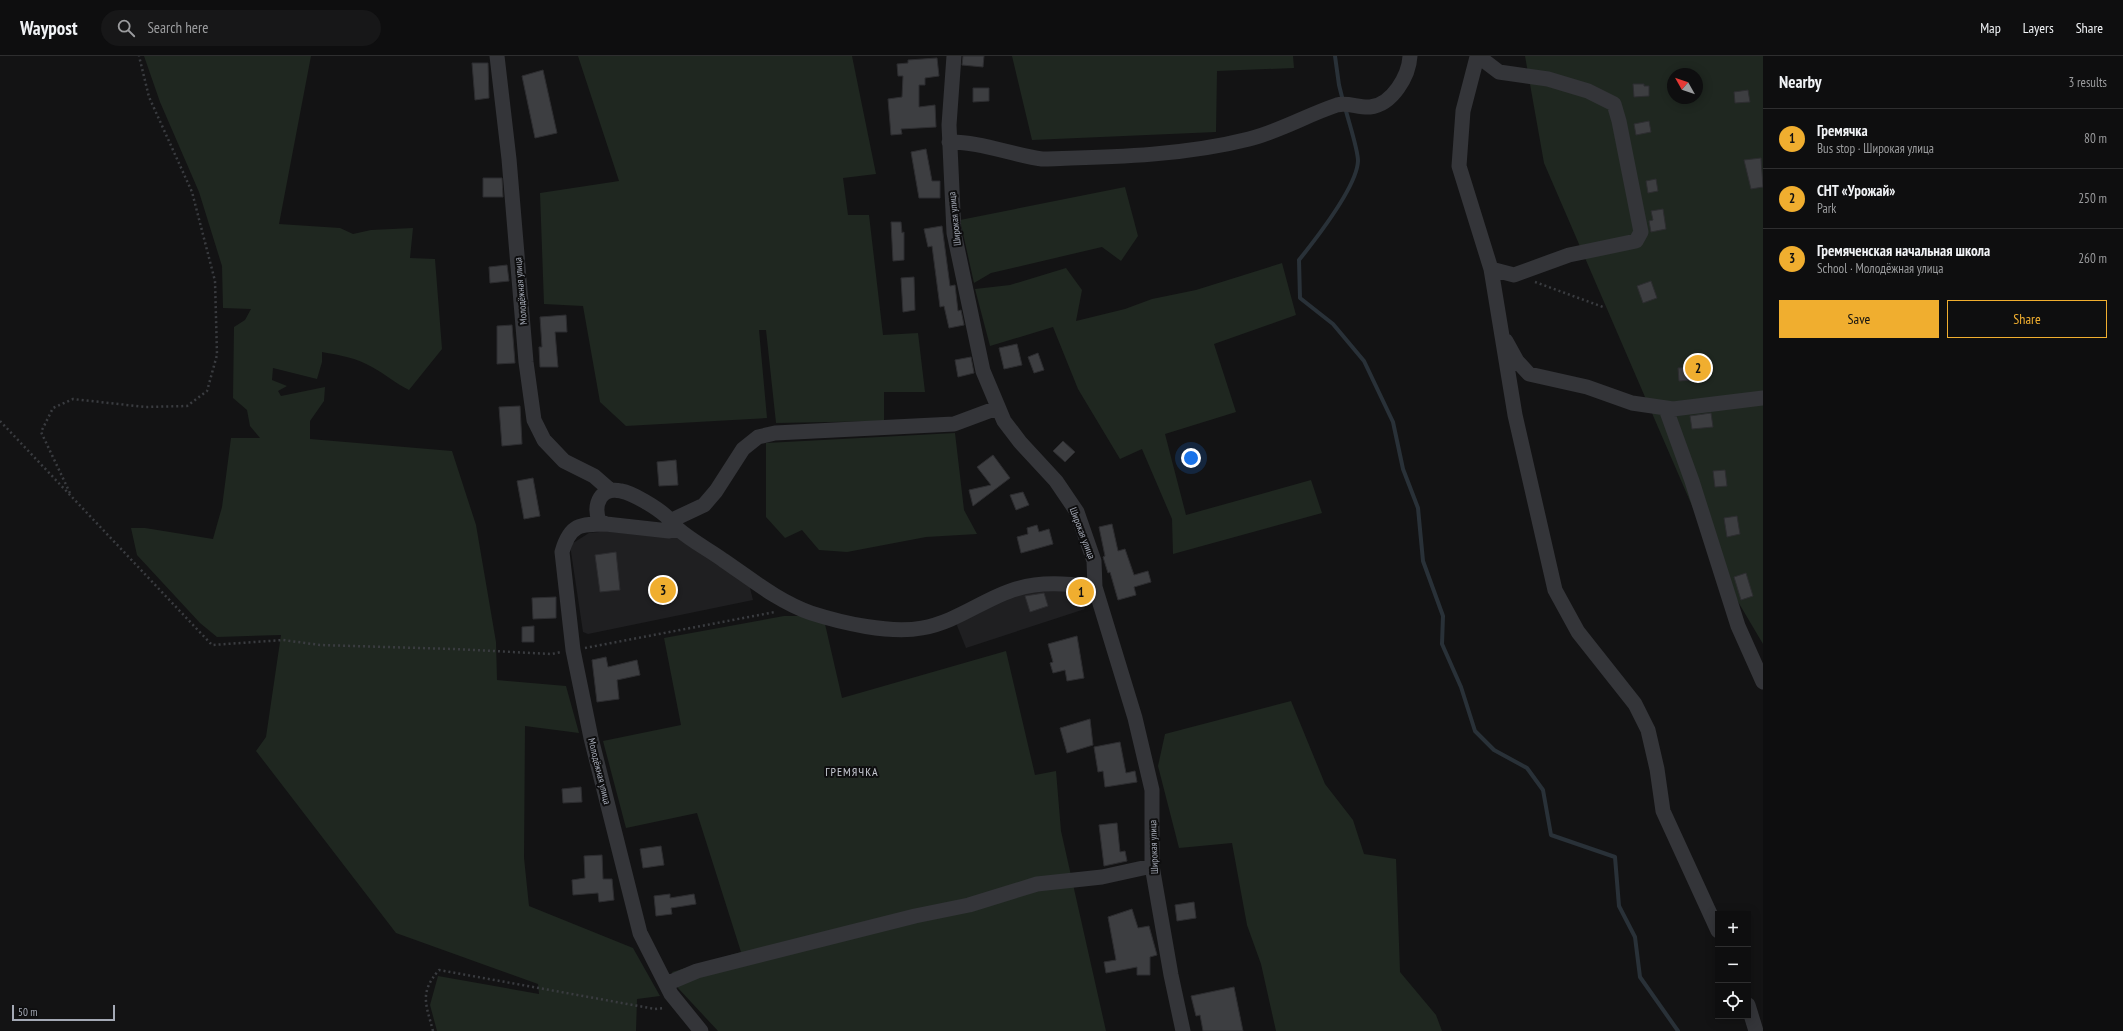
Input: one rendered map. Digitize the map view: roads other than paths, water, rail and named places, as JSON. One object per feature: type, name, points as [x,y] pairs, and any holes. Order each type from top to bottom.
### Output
[{"type":"street","name":"Молодёжная улица","points":[[497,56],[509,159],[526,362],[534,420],[544,440],[564,461],[594,476],[610,490]]},
{"type":"street","name":"Широкая улица","points":[[954,56],[949,142],[954,233],[983,371],[997,408],[1020,442],[1056,481],[1076,512],[1094,561],[1094,586],[1135,718],[1152,790],[1152,866],[1171,975],[1183,1031]]},
{"type":"street","points":[[949,142],[963,141],[1020,156],[1042,159],[1199,150],[1280,129],[1339,104],[1370,107],[1381,103],[1402,81],[1409,64],[1410,56]]},
{"type":"street","points":[[1491,269],[1514,275],[1569,255],[1636,241],[1641,232],[1619,121],[1614,104],[1588,90],[1548,78],[1499,72],[1477,57],[1463,111],[1459,166],[1491,269],[1499,328],[1515,416],[1555,590],[1578,632],[1635,704],[1648,730],[1657,769],[1663,810],[1715,924]]},
{"type":"street","points":[[1499,328],[1517,360],[1529,374],[1587,387],[1632,403],[1666,409],[1706,406],[1763,398]]},
{"type":"street","points":[[674,525],[704,505],[716,491],[743,449],[758,436],[776,433],[954,424],[997,408]]},
{"type":"street","points":[[1666,409],[1692,481],[1738,626],[1763,682]]},
{"type":"street","points":[[606,524],[599,521],[596,512],[596,504],[602,495],[610,490],[621,491],[639,499],[665,515],[674,525],[771,592],[794,605],[811,613],[868,626],[921,628],[947,621],[1016,589],[1060,583],[1094,586]]},
{"type":"street","name":"Молодёжная улица","points":[[674,525],[669,531],[606,524],[582,524],[572,531],[566,540],[562,552],[573,650],[591,738],[640,933],[669,989],[701,1031]]},
{"type":"street","points":[[669,989],[697,971],[915,916],[968,905],[1038,884],[1102,877],[1152,866]]},
{"type":"street","points":[[1751,1015],[1756,1031]]},
{"type":"waterway","points":[[1335,56],[1343,101]]},
{"type":"waterway","points":[[1345,107],[1358,156],[1356,172],[1351,184],[1334,212],[1299,260],[1300,298],[1333,324],[1364,361],[1393,422],[1403,469],[1418,508],[1423,561],[1443,616],[1442,644],[1461,687],[1475,731],[1494,750],[1527,768],[1543,790],[1551,835],[1615,857],[1619,906],[1635,937],[1640,977],[1678,1031]]},
{"type":"place","name":"СНТ «Урожай»","points":[[1698,368]]},
{"type":"place","name":"Гремяченская начальная школа","points":[[663,590]]},
{"type":"place","name":"Гремячка","points":[[1081,592]]},
{"type":"district","name":"ГРЕМЯЧКА","points":[[852,772]]}]
